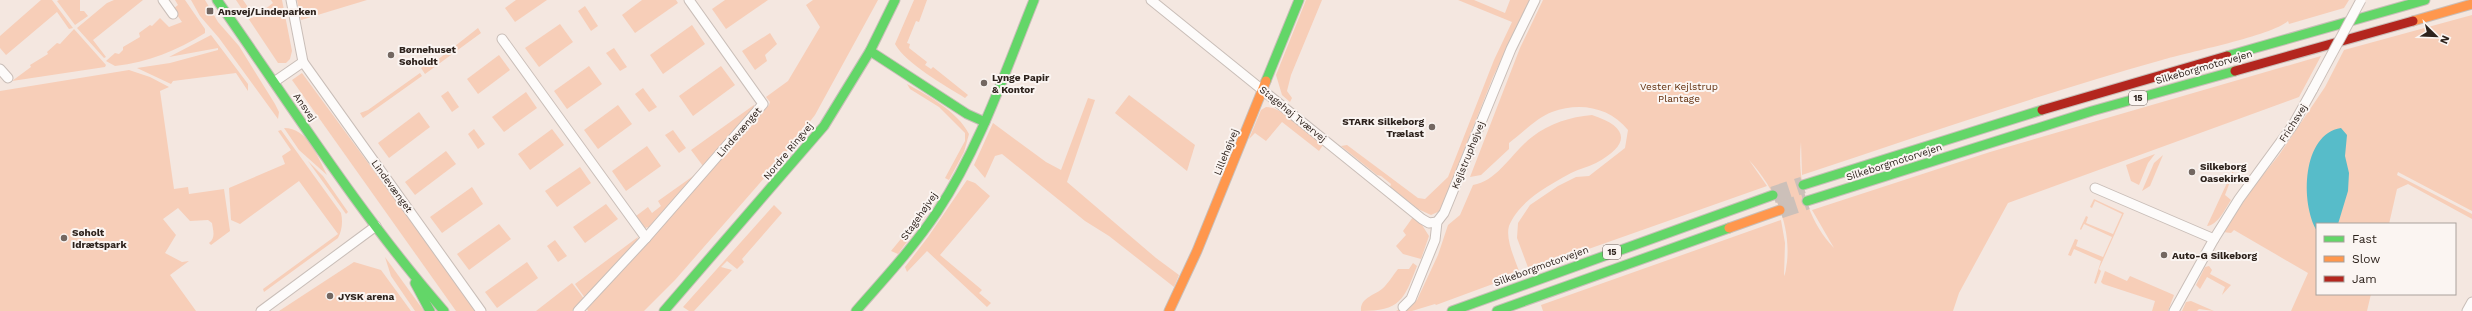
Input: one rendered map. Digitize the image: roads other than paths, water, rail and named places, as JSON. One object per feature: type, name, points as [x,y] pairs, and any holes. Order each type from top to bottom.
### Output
[{"type":"main road","name":"Ansvej","points":[[217,0],[376,226],[410,272],[444,311]]},
{"type":"main road","name":"Nordre Ringvej","points":[[664,311],[824,126],[870,51],[895,0]]},
{"type":"main road","name":"Stagehøjvej","points":[[856,311],[916,240],[937,212],[969,156],[985,122],[1034,0]]},
{"type":"main road","name":"Lillehøjvej","points":[[1169,311],[1197,251],[1299,0]]},
{"type":"main road","name":"Silkeborgmotorvejen","points":[[1803,185],[2087,96],[2425,0]]},
{"type":"main road","name":"Silkeborgmotorvejen","points":[[1807,202],[2092,111],[2317,46],[2472,4]]},
{"type":"main road","points":[[870,51],[967,114],[985,122]]},
{"type":"main road","name":"Silkeborgmotorvejen","points":[[1452,311],[1638,242],[1773,195]]},
{"type":"main road","name":"15","points":[[1497,311],[1780,210]]},
{"type":"main road","name":"Ansvej","points":[[410,272],[430,311]]},
{"type":"main road","name":"Nordre Ringvej","points":[[660,311],[674,299]]},
{"type":"street","points":[[163,0],[173,14]]},
{"type":"street","points":[[274,82],[303,62],[291,0]]},
{"type":"street","name":"Lindevænget","points":[[578,311],[646,238],[763,104],[689,0]]},
{"type":"street","name":"Stagehøj Tværvej","points":[[1151,0],[1422,219],[1429,223],[1437,222]]},
{"type":"street","name":"Kejlstruphøjvej","points":[[1403,307],[1411,299],[1435,240],[1437,222],[1444,213],[1511,49],[1535,0]]},
{"type":"street","name":"Frichsvej","points":[[2174,311],[2214,239],[2239,199],[2293,125],[2361,0]]},
{"type":"street","points":[[502,39],[646,238]]},
{"type":"street","name":"Lindevænget","points":[[303,62],[481,311]]},
{"type":"street","points":[[0,69],[8,78]]},
{"type":"street","points":[[2095,188],[2214,239]]},
{"type":"street","points":[[261,311],[376,226]]},
{"type":"street","points":[[2467,311],[2472,302]]},
{"type":"water","points":[[2341,128],[2347,135],[2345,156],[2349,173],[2348,191],[2338,223],[2316,223],[2316,229],[2308,204],[2308,171],[2312,156],[2318,143],[2328,133]]},
{"type":"tunnel","points":[[1773,195],[1803,185]]},
{"type":"tunnel","points":[[1780,210],[1807,201]]},
{"type":"place","name":"Ansvej/Lindeparken","points":[[210,11]]},
{"type":"place","name":"Børnehuset Søholdt","points":[[391,55]]},
{"type":"place","name":"Lynge Papir & Kontor","points":[[984,83]]},
{"type":"place","name":"STARK Silkeborg Trælast","points":[[1432,127]]},
{"type":"place","name":"Silkeborg Oasekirke","points":[[2192,172]]},
{"type":"place","name":"Søholt Idrætspark","points":[[64,238]]},
{"type":"place","name":"Auto-G Silkeborg","points":[[2164,255]]},
{"type":"place","name":"JYSK arena","points":[[330,296]]},
{"type":"park label","name":"Vester Kejlstrup Plantage","points":[[1679,92]]}]
